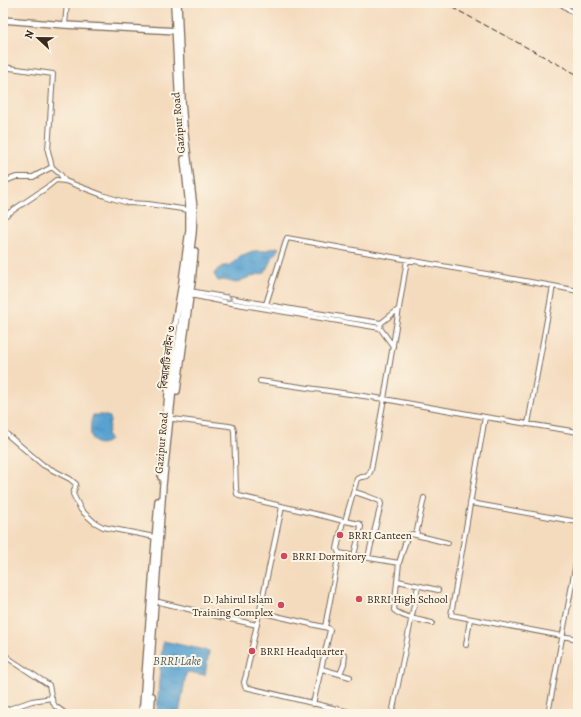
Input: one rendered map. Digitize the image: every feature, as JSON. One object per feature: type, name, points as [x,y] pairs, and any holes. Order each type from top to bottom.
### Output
[{"type":"main road","points":[[174,3],[179,31]]},
{"type":"main road","name":"বিআরটি লাইন ৩","points":[[145,714],[149,691],[163,485],[174,378],[194,219],[183,113],[178,3]]},
{"type":"main road","points":[[179,31],[182,3]]},
{"type":"main road","points":[[3,20],[179,31]]},
{"type":"main road","name":"Gazipur Road","points":[[141,714],[168,382],[174,329],[189,230],[189,210],[178,101],[179,31]]},
{"type":"main road","name":"Gazipur Road","points":[[150,714],[163,529],[173,419],[190,293],[197,226],[197,207],[187,125],[179,31]]},
{"type":"street","points":[[65,25],[66,3]]},
{"type":"street","points":[[560,3],[578,16]]},
{"type":"street","points":[[3,67],[53,74],[48,151],[52,168],[60,174],[65,181]]},
{"type":"street","points":[[3,182],[16,177],[33,177],[52,168]]},
{"type":"street","points":[[3,217],[56,180],[65,181],[128,203],[148,204],[189,210]]},
{"type":"street","points":[[266,304],[287,238],[578,291]]},
{"type":"street","points":[[325,627],[339,553],[337,549],[344,521],[357,479],[360,477],[366,477],[370,474],[408,260]]},
{"type":"street","points":[[528,424],[553,286]]},
{"type":"street","points":[[190,293],[266,304],[380,326],[393,346]]},
{"type":"street","points":[[190,293],[225,302],[380,326]]},
{"type":"street","points":[[380,326],[399,309]]},
{"type":"street","points":[[260,381],[384,399],[578,432]]},
{"type":"street","points":[[485,417],[451,615],[578,639]]},
{"type":"street","points":[[173,419],[233,427],[237,494],[282,507],[360,524],[361,527],[354,555]]},
{"type":"street","points":[[3,431],[43,465],[70,479],[76,484],[73,494],[81,510],[94,522],[103,527],[155,537]]},
{"type":"street","points":[[354,492],[380,501],[381,504],[368,558]]},
{"type":"street","points":[[416,535],[424,498]]},
{"type":"street","points":[[471,503],[578,522]]},
{"type":"street","points":[[282,507],[244,682],[245,686],[358,714]]},
{"type":"street","points":[[432,623],[411,618],[394,610],[399,563],[409,534],[448,543]]},
{"type":"street","points":[[548,714],[578,552]]},
{"type":"street","points":[[339,553],[399,563]]},
{"type":"street","points":[[398,581],[438,590]]},
{"type":"street","points":[[392,714],[418,586]]},
{"type":"street","points":[[158,602],[257,624]]},
{"type":"street","points":[[259,612],[325,627],[330,630],[314,704]]},
{"type":"street","points":[[466,645],[470,619]]},
{"type":"street","points":[[3,653],[49,685],[52,700],[55,706],[66,714]]},
{"type":"street","points":[[340,674],[344,664],[345,655]]},
{"type":"street","points":[[322,669],[350,677]]},
{"type":"street","points":[[3,711],[32,701],[52,698]]},
{"type":"water","points":[[277,247],[279,248],[265,273],[236,283],[224,280],[218,281],[214,274],[223,266],[230,266],[240,256],[253,251],[263,251]]},
{"type":"water","points":[[93,415],[110,417],[107,435],[110,440],[106,443],[101,444],[93,441],[91,423]]},
{"type":"water","name":"BRRI Lake","points":[[163,641],[209,651],[205,675],[188,672],[186,674],[179,714],[157,714]]},
{"type":"railway","points":[[444,3],[578,75]]},
{"type":"place","name":"BRRI Canteen","points":[[340,535]]},
{"type":"place","name":"BRRI Dormitory","points":[[284,556]]},
{"type":"place","name":"BRRI High School","points":[[359,599]]},
{"type":"place","name":"D. Jahirul Islam Training Complex","points":[[281,605]]},
{"type":"place","name":"BRRI Headquarter","points":[[252,651]]}]
